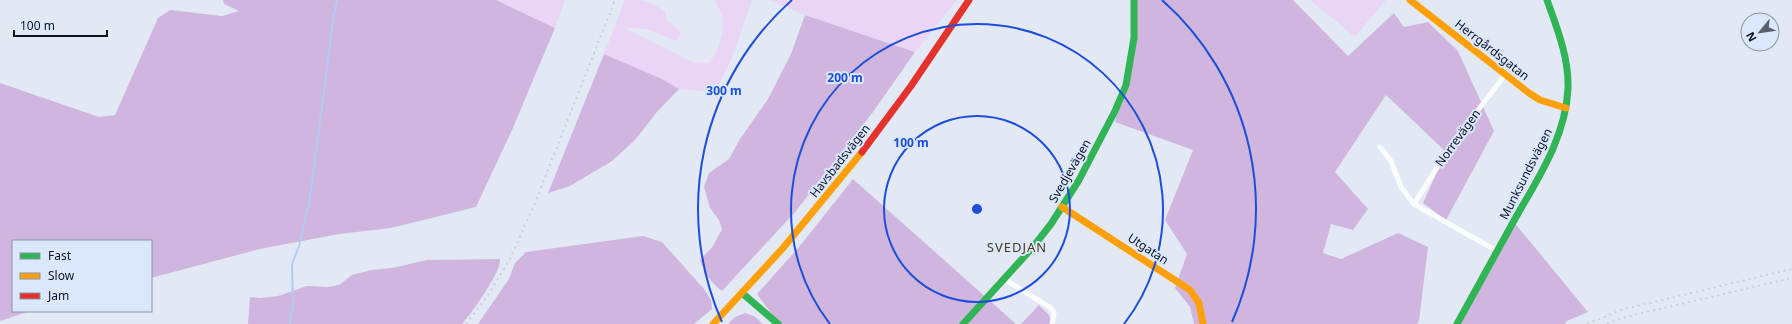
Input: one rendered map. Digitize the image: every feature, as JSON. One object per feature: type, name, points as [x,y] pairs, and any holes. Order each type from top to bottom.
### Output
[{"type":"street","name":"Havsbadsvägen","points":[[713,324],[785,246],[855,161],[916,81],[969,0]]},
{"type":"street","name":"Svedjevägen","points":[[963,324],[1033,247],[1062,207],[1079,180],[1115,111],[1126,85],[1134,38],[1134,0]]},
{"type":"street","name":"Herrgårdsgatan","points":[[1410,0],[1505,75],[1540,100],[1566,108]]},
{"type":"street","name":"Munksundsvägen","points":[[1457,324],[1558,136],[1566,108],[1568,88],[1567,67],[1560,38],[1547,0]]},
{"type":"street","name":"Norrevägen","points":[[1414,204],[1452,144],[1505,75]]},
{"type":"street","points":[[1380,147],[1391,161],[1400,187],[1414,204],[1497,251]]},
{"type":"street","name":"Utgatan","points":[[1062,207],[1190,290],[1199,303],[1203,324]]},
{"type":"street","points":[[1004,279],[1051,308],[1054,317],[1052,324]]},
{"type":"street","points":[[742,293],[778,324]]},
{"type":"shaded area","points":[[223,0],[496,0],[555,28],[512,130],[476,207],[391,228],[339,234],[260,249],[152,278],[152,240],[12,240],[12,312],[27,312],[0,321],[0,83],[99,117],[115,115],[158,18],[170,10],[222,16],[239,11],[224,4]]},
{"type":"shaded area","points":[[496,0],[565,0],[555,28]]},
{"type":"shaded area","points":[[625,0],[647,2],[660,8],[666,12],[666,19],[681,32],[677,41],[646,29],[623,27],[692,62],[709,63],[721,40],[723,24],[719,7],[714,0],[752,0],[732,58],[717,88],[702,91],[679,89],[663,80],[604,54]]},
{"type":"shaded area","points":[[768,0],[957,0],[915,52],[805,15]]},
{"type":"shaded area","points":[[1137,0],[1293,0],[1348,56],[1394,13],[1404,27],[1428,22],[1458,51],[1494,131],[1446,220],[1423,203],[1446,152],[1386,95],[1335,172],[1368,209],[1353,230],[1331,224],[1323,253],[1341,259],[1398,233],[1428,247],[1419,321],[1417,324],[1194,324],[1190,307],[1175,288],[1187,254],[1165,220],[1193,150],[1115,122],[1137,22]]},
{"type":"shaded area","points":[[1310,0],[1386,0],[1355,37]]},
{"type":"shaded area","points":[[805,15],[915,52],[873,112],[796,211],[722,291],[709,277],[700,260],[713,246],[722,229],[719,220],[710,208],[704,187],[709,173],[729,159],[740,139],[768,99],[791,54]]},
{"type":"shaded area","points":[[604,54],[662,79],[679,89],[656,113],[635,140],[612,161],[570,186],[548,193]]},
{"type":"shaded area","points":[[853,179],[1016,324],[779,324],[757,294],[799,247]]},
{"type":"shaded area","points":[[1513,221],[1588,312],[1567,321],[1565,324],[1457,324]]},
{"type":"shaded area","points":[[643,236],[662,242],[704,289],[711,300],[712,309],[694,324],[478,324],[509,279],[515,263],[526,252]]},
{"type":"shaded area","points":[[500,259],[496,273],[491,282],[479,302],[462,324],[248,324],[250,297],[260,298],[278,296],[307,286],[328,287],[339,285],[352,275],[427,260]]},
{"type":"shaded area","points":[[1039,305],[1048,314],[1053,324],[1021,324]]},
{"type":"shaded area","points":[[745,313],[754,316],[763,324],[728,324],[735,317]]},
{"type":"waterway","points":[[290,324],[293,305],[292,264],[299,246],[310,198],[334,13],[337,0]]},
{"type":"railway","points":[[466,324],[488,295],[510,259],[535,203],[615,0]]},
{"type":"railway","points":[[1587,324],[1624,309],[1792,269]]},
{"type":"railway","points":[[1607,324],[1625,317],[1792,278]]},
{"type":"traffic: fast","points":[[963,324],[1033,247],[1051,224],[1079,180],[1115,111],[1126,85],[1134,38],[1134,0]]},
{"type":"traffic: fast","points":[[1457,324],[1550,156],[1562,123],[1568,88],[1567,66],[1562,43],[1547,0]]},
{"type":"traffic: fast","points":[[742,293],[778,324]]},
{"type":"traffic: slow","points":[[1410,0],[1529,93],[1540,100],[1566,108]]},
{"type":"traffic: slow","points":[[713,324],[783,248],[862,152]]},
{"type":"traffic: slow","points":[[1062,207],[1190,290],[1199,303],[1203,324]]},
{"type":"traffic: jam","points":[[862,152],[911,86],[969,0]]},
{"type":"district","name":"SVEDJAN","points":[[1017,247]]}]
